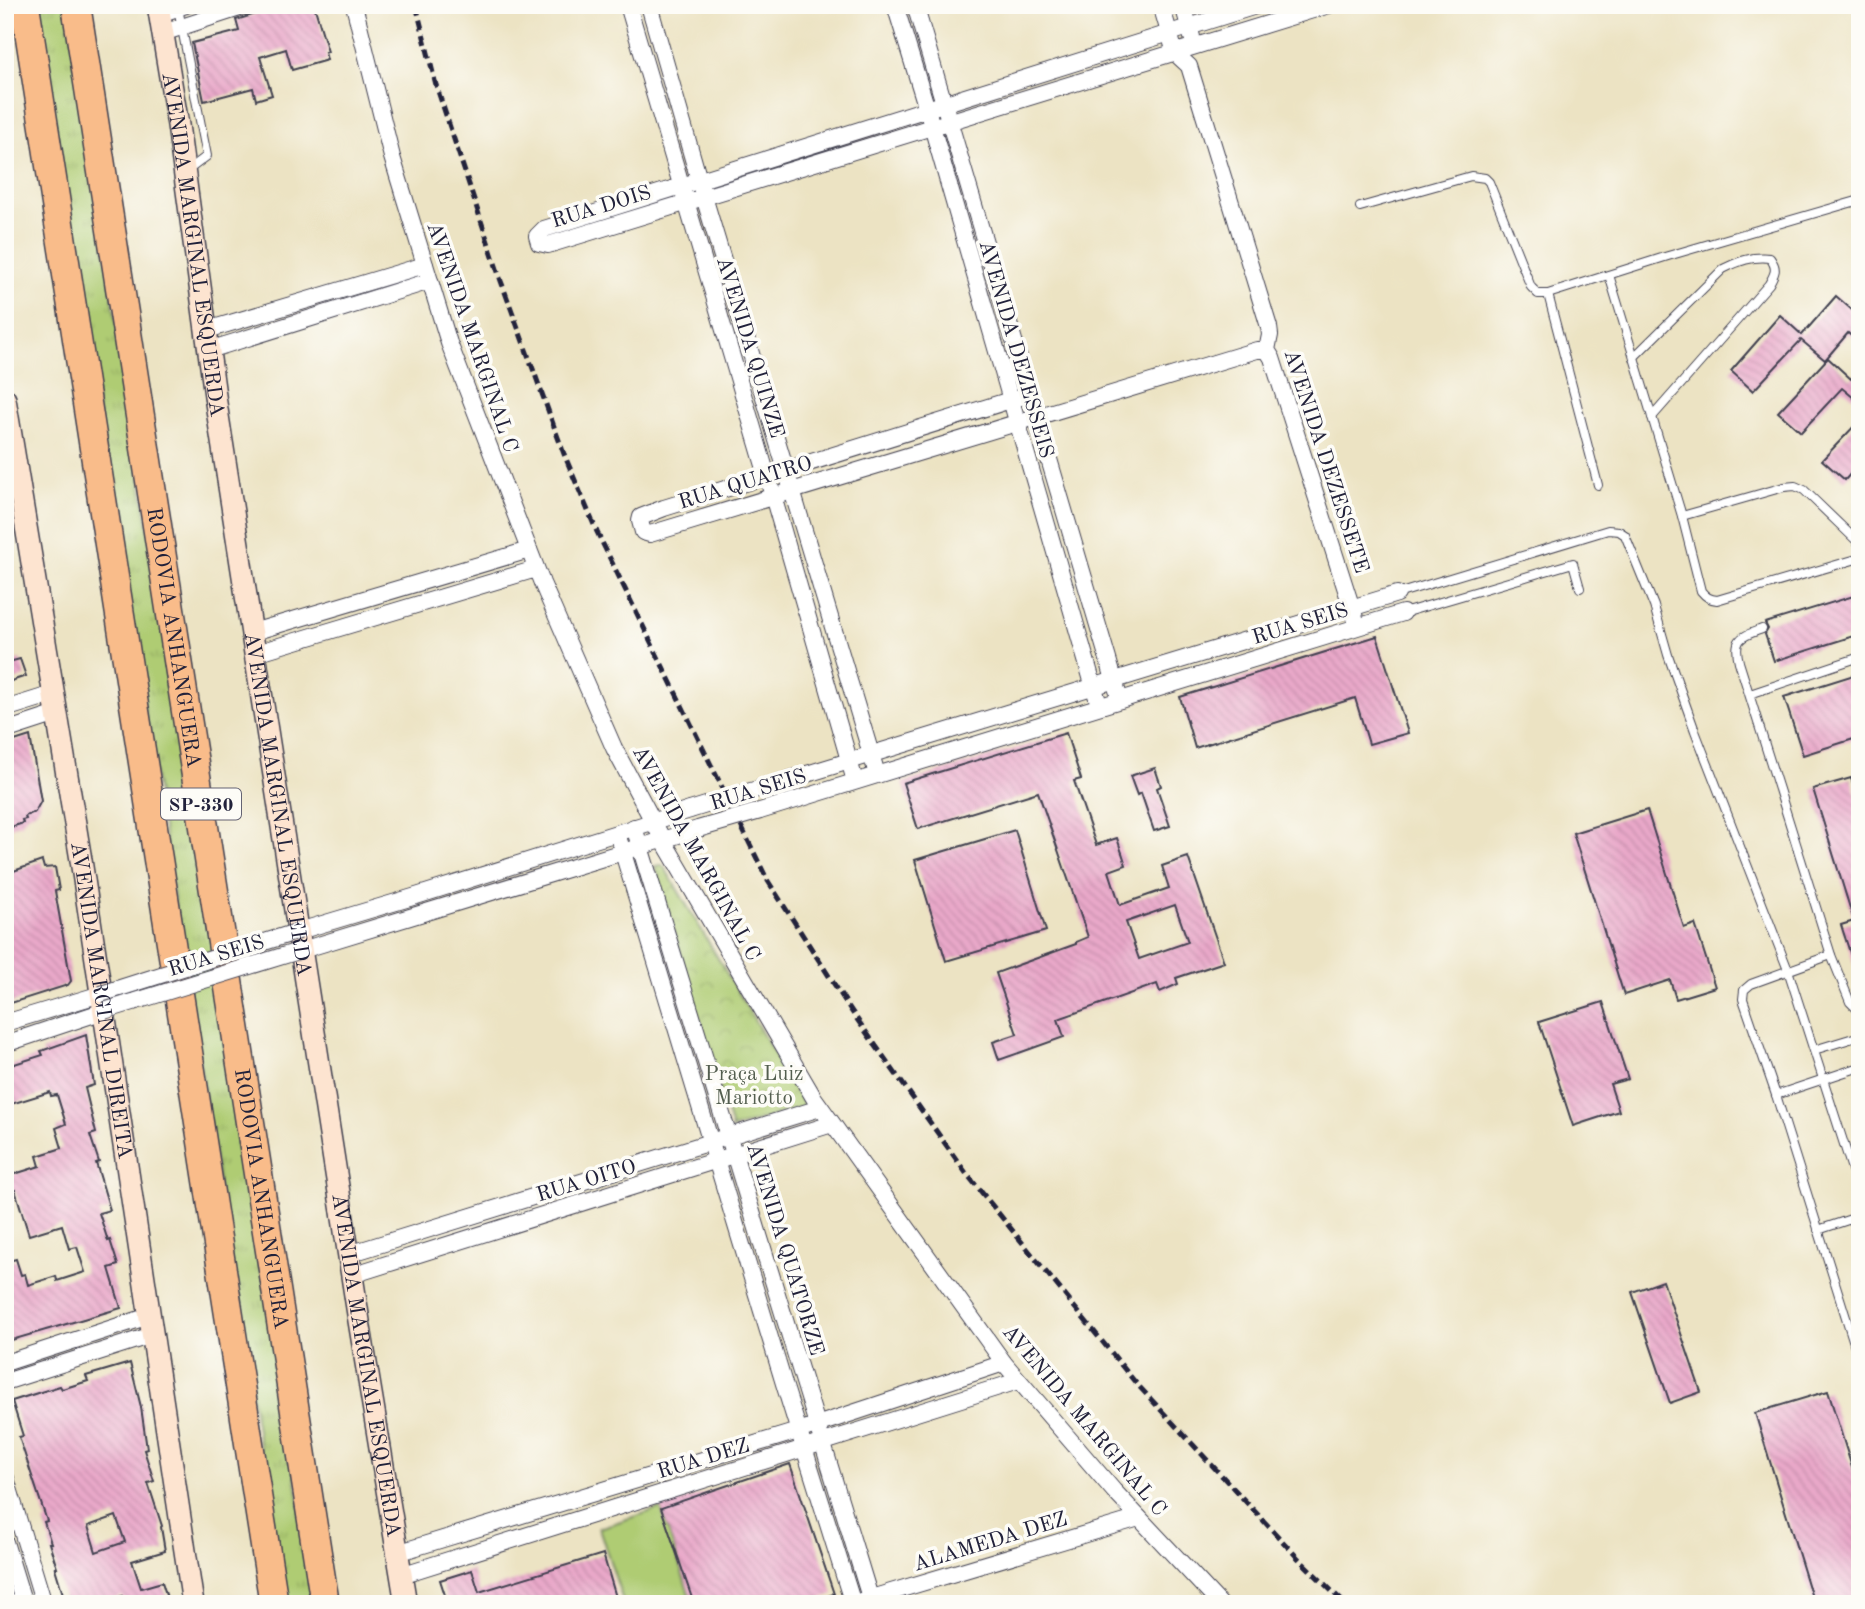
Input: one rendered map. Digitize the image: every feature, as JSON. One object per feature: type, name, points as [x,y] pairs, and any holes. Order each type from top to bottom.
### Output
[{"type":"highway","name":"SP-330","points":[[25,5],[274,1604]]},
{"type":"highway","name":"RODOVIA ANHANGUERA","points":[[76,5],[326,1604]]},
{"type":"main road","name":"AVENIDA MARGINAL ESQUERDA","points":[[171,15],[185,172],[208,340],[352,1275],[406,1604]]},
{"type":"main road","name":"AVENIDA MARGINAL DIREITA","points":[[6,407],[102,1003],[193,1604]]},
{"type":"street","points":[[171,15],[248,5]]},
{"type":"street","name":"AVENIDA MARGINAL C","points":[[354,5],[393,157],[449,343],[536,569],[614,748],[663,840],[820,1108],[1004,1363],[1139,1518],[1220,1604]]},
{"type":"street","name":"AVENIDA QUINZE","points":[[628,5],[774,496],[855,781]]},
{"type":"street","name":"AVENIDA QUINZE","points":[[649,5],[877,774]]},
{"type":"street","name":"AVENIDA DEZESSEIS","points":[[895,5],[1099,705]]},
{"type":"street","name":"AVENIDA DEZESSEIS","points":[[915,5],[1120,700]]},
{"type":"street","points":[[1161,5],[1175,53],[1189,66],[1195,47],[1183,5]]},
{"type":"street","name":"RUA DOIS","points":[[1259,5],[544,229],[537,236],[538,240],[539,243],[548,245],[1329,5]]},
{"type":"street","name":"AVENIDA DEZESSETE","points":[[1189,66],[1269,327],[1267,351],[1272,358],[1357,627]]},
{"type":"street","points":[[208,340],[425,265]]},
{"type":"street","points":[[208,340],[430,281]]},
{"type":"street","name":"RUA QUATRO","points":[[1030,394],[664,508],[641,517],[643,532],[650,534],[1257,350],[1267,351]]},
{"type":"street","points":[[664,508],[670,527]]},
{"type":"street","points":[[253,632],[528,550]]},
{"type":"street","points":[[256,653],[536,569]]},
{"type":"street","name":"RUA SEIS","points":[[301,940],[414,897],[617,832],[1397,594]]},
{"type":"street","name":"RUA SEIS","points":[[5,1044],[102,1003],[301,940],[640,847],[1403,613]]},
{"type":"street","points":[[1334,614],[1340,632]]},
{"type":"street","points":[[5,709],[55,704]]},
{"type":"street","points":[[5,731],[55,704]]},
{"type":"street","name":"AVENIDA QUATORZE","points":[[634,827],[872,1601]]},
{"type":"street","name":"AVENIDA QUATORZE","points":[[617,832],[852,1604]]},
{"type":"street","name":"RUA SEIS","points":[[5,1023],[102,1003]]},
{"type":"street","name":"RUA OITO","points":[[349,1254],[820,1108]]},
{"type":"street","name":"RUA OITO","points":[[352,1275],[832,1124]]},
{"type":"street","points":[[5,1363],[151,1326]]},
{"type":"street","points":[[5,1382],[151,1326]]},
{"type":"street","name":"RUA DEZ","points":[[397,1553],[799,1431],[1004,1363]]},
{"type":"street","name":"RUA DEZ","points":[[401,1575],[1018,1381]]},
{"type":"street","points":[[5,1475],[44,1604]]},
{"type":"street","name":"ALAMEDA DEZ","points":[[852,1604],[872,1601],[1139,1518]]},
{"type":"street","points":[[5,1542],[24,1604]]},
{"type":"lane","points":[[1360,207],[1471,176],[1485,178],[1489,182],[1531,287],[1538,294],[1548,294],[1860,200]]},
{"type":"lane","points":[[1634,357],[1723,269],[1741,260],[1758,257],[1770,258],[1775,265],[1775,274],[1769,284],[1652,417]]},
{"type":"lane","points":[[1609,275],[1682,516],[1701,591],[1710,600],[1717,600],[1860,558]]},
{"type":"lane","points":[[1548,294],[1598,485]]},
{"type":"lane","points":[[1682,516],[1795,486],[1804,490],[1860,544]]},
{"type":"lane","points":[[1397,594],[1608,530],[1619,531],[1625,535],[1654,606],[1695,731],[1788,970],[1860,1194]]},
{"type":"lane","points":[[1403,613],[1573,563],[1580,588]]},
{"type":"lane","points":[[1762,629],[1740,639],[1736,648],[1831,955],[1850,1002],[1860,1012]]},
{"type":"lane","points":[[1749,694],[1860,657]]},
{"type":"lane","points":[[1831,955],[1751,984],[1747,986],[1743,999],[1860,1362]]},
{"type":"lane","points":[[1814,1050],[1860,1036]]},
{"type":"lane","points":[[1776,1095],[1860,1067]]},
{"type":"lane","points":[[1818,1230],[1860,1216]]},
{"type":"green space","points":[[35,5],[67,5],[315,1604],[284,1604]]},
{"type":"green space","name":"Praça Luiz Mariotto","points":[[662,865],[805,1106],[732,1129],[655,866]]},
{"type":"green space","points":[[661,1508],[692,1604],[624,1604],[599,1528]]},
{"type":"building","points":[[285,5],[314,5],[328,52],[325,52],[327,60],[292,70],[286,49],[260,57],[272,95],[256,100],[253,88],[204,101],[192,43],[239,31],[236,20]]},
{"type":"building","points":[[1836,296],[1860,317],[1860,344],[1848,333],[1825,360],[1801,340],[1753,391],[1731,371],[1780,315],[1802,335]]},
{"type":"building","points":[[1828,358],[1851,379],[1860,369],[1860,403],[1842,388],[1801,432],[1778,412]]},
{"type":"building","points":[[1860,420],[1860,463],[1845,480],[1822,460]]},
{"type":"building","points":[[1860,594],[1860,634],[1774,661],[1765,634],[1768,629],[1765,623]]},
{"type":"building","points":[[1377,636],[1408,733],[1369,744],[1355,698],[1195,748],[1180,697]]},
{"type":"building","points":[[20,659],[26,676],[5,683],[5,663]]},
{"type":"building","points":[[1860,673],[1860,737],[1803,755],[1784,697]]},
{"type":"building","points":[[1066,733],[1081,779],[1074,781],[1096,845],[1117,838],[1126,865],[1109,871],[1120,905],[1169,888],[1162,866],[1188,857],[1224,962],[1176,978],[1178,984],[1160,992],[1157,984],[1058,1019],[1064,1037],[999,1060],[993,1042],[1017,1034],[996,973],[1076,944],[1088,937],[1038,792],[918,829],[903,783]],"holes":[[[1175,905],[1188,942],[1139,959],[1126,922]]]},
{"type":"building","points":[[30,736],[41,801],[35,812],[25,816],[23,823],[5,829],[5,744]]},
{"type":"building","points":[[1155,768],[1161,786],[1157,788],[1170,826],[1154,831],[1141,793],[1137,795],[1130,776]]},
{"type":"building","points":[[1851,778],[1860,807],[1860,973],[1857,974],[1841,925],[1854,921],[1813,789]]},
{"type":"building","points":[[1647,810],[1684,928],[1695,924],[1715,987],[1676,999],[1670,980],[1624,995],[1573,833]]},
{"type":"building","points":[[1015,830],[1046,931],[946,961],[915,860]]},
{"type":"building","points":[[42,861],[44,868],[55,867],[59,890],[55,891],[71,981],[68,985],[5,1005],[5,874]]},
{"type":"building","points":[[1603,1002],[1628,1079],[1610,1084],[1619,1111],[1573,1126],[1539,1022]]},
{"type":"building","points":[[86,1035],[94,1085],[85,1088],[96,1133],[90,1135],[110,1210],[99,1213],[118,1265],[109,1268],[121,1308],[5,1342],[5,1262],[16,1259],[21,1275],[25,1274],[28,1285],[56,1276],[57,1281],[85,1272],[77,1247],[69,1249],[62,1225],[29,1235],[15,1190],[5,1193],[5,1177],[40,1166],[37,1156],[62,1148],[56,1128],[66,1124],[57,1095],[51,1096],[50,1092],[5,1106],[5,1067],[43,1055],[41,1051]]},
{"type":"building","points":[[1663,1281],[1701,1392],[1670,1403],[1632,1292]]},
{"type":"building","points":[[130,1363],[141,1407],[147,1449],[144,1450],[154,1481],[148,1483],[162,1526],[165,1551],[132,1561],[141,1588],[162,1582],[169,1604],[125,1604],[122,1596],[99,1604],[66,1604],[44,1522],[47,1521],[19,1437],[23,1436],[12,1401],[60,1386],[62,1389],[88,1381],[86,1376]],"holes":[[[116,1516],[125,1542],[96,1552],[88,1526]]]},
{"type":"building","points":[[1828,1391],[1860,1493],[1860,1604],[1814,1604],[1755,1413]]},
{"type":"building","points":[[790,1464],[834,1594],[804,1604],[694,1604],[661,1508]]},
{"type":"building","points":[[603,1554],[618,1604],[448,1604],[440,1580],[472,1570],[479,1592]]},
{"type":"railway","points":[[416,5],[436,85],[501,281],[564,454],[597,532],[768,881],[854,1015],[966,1173],[1135,1382],[1298,1558],[1345,1604]]}]
